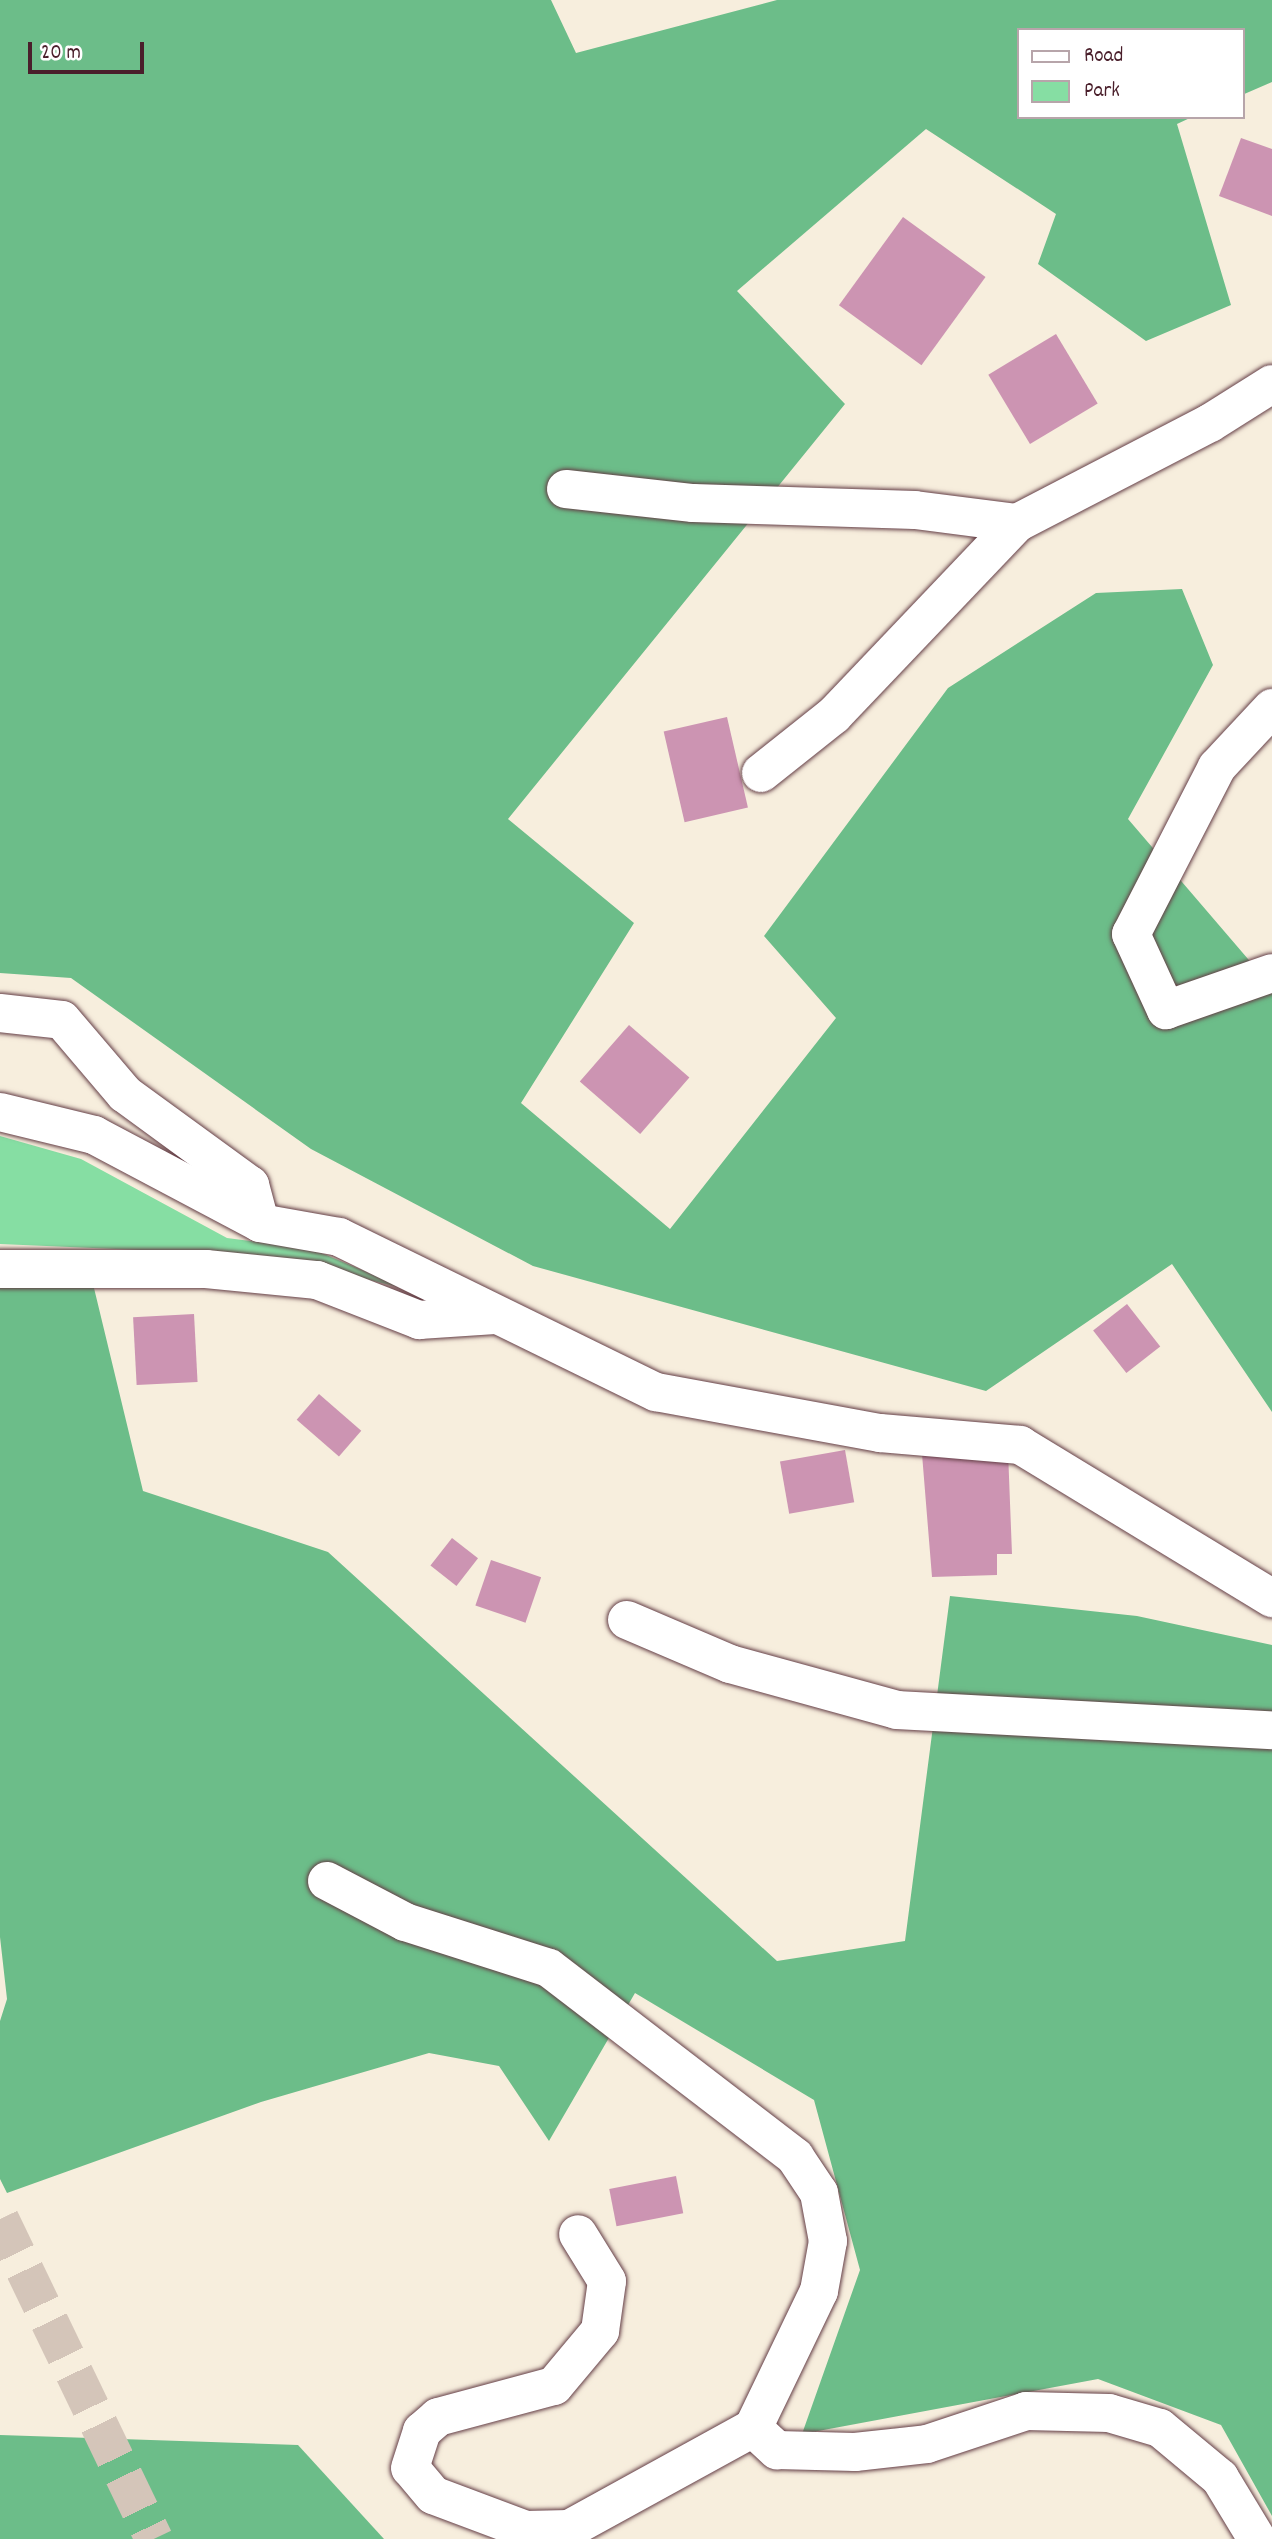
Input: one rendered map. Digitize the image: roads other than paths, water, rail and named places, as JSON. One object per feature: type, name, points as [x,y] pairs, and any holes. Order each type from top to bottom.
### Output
[{"type":"street","points":[[761,773],[834,715],[1017,523],[1210,424],[1272,384]]},
{"type":"street","points":[[566,489],[693,503],[915,510],[1017,523]]},
{"type":"street","points":[[1272,708],[1217,767],[1131,934],[1166,1010],[1272,974]]},
{"type":"street","points":[[0,1013],[62,1020],[124,1094],[250,1185],[260,1223]]},
{"type":"street","points":[[0,1112],[94,1135],[260,1223],[339,1237],[656,1392],[880,1433],[1020,1445],[1272,1598]]},
{"type":"street","points":[[0,1269],[206,1269],[317,1280],[419,1320],[497,1314]]},
{"type":"street","points":[[626,1620],[730,1664],[897,1710],[1272,1730]]},
{"type":"street","points":[[327,1881],[405,1923],[549,1968],[794,2157],[819,2193],[828,2241],[819,2291],[753,2428],[569,2529],[526,2530],[433,2495],[410,2468],[422,2431],[438,2417],[555,2386],[600,2330],[607,2281],[578,2234]]},
{"type":"street","points":[[753,2428],[777,2450],[855,2452],[927,2444],[1026,2411],[1109,2413],[1160,2428],[1220,2478],[1257,2539]]},
{"type":"tunnel","points":[[0,2219],[154,2539]]}]
